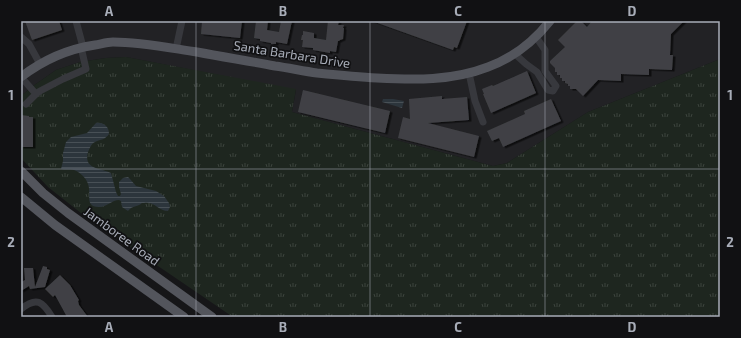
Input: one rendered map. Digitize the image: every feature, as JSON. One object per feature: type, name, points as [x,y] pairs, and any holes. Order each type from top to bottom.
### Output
[{"type":"main road","name":"Santa Barbara Drive","points":[[21,77],[40,64],[56,56],[82,47],[112,42],[134,43],[176,49],[315,73],[357,77],[422,79],[447,78],[489,67],[515,54],[536,37],[550,21]]},
{"type":"main road","name":"Jamboree Road","points":[[21,171],[43,193],[68,214],[212,317]]},
{"type":"main road","points":[[21,198],[55,225],[184,317]]},
{"type":"street","points":[[26,104],[36,94],[63,79],[86,69],[76,21]]},
{"type":"street","points":[[176,49],[182,21]]},
{"type":"street","points":[[21,37],[29,44],[40,64]]},
{"type":"street","points":[[515,54],[537,72],[548,90],[553,91],[556,86],[544,72],[545,50],[536,37]]},
{"type":"street","points":[[469,73],[475,100],[483,122]]},
{"type":"street","points":[[21,77],[36,94]]},
{"type":"street","points":[[21,308],[29,303],[36,302],[43,304],[52,317]]},
{"type":"shaded area","points":[[21,21],[720,21],[720,59],[588,112],[507,163],[493,166],[292,112],[296,90],[126,57],[80,62],[56,70],[21,96]]},
{"type":"shaded area","points":[[383,99],[404,101],[402,108],[382,102]]},
{"type":"shaded area","points":[[96,123],[105,125],[109,134],[91,146],[87,158],[90,165],[111,173],[118,196],[121,194],[119,182],[123,178],[128,177],[136,186],[156,191],[164,196],[169,203],[170,207],[168,211],[165,211],[151,203],[142,203],[128,211],[122,207],[121,201],[119,200],[102,207],[95,207],[90,203],[89,188],[84,177],[74,170],[61,169],[66,142],[71,137],[87,133]]},
{"type":"green space","points":[[126,57],[296,89],[292,112],[493,166],[507,163],[588,112],[720,59],[720,317],[233,317],[86,217],[48,187],[21,158],[21,96],[56,70],[80,62]]},
{"type":"building","points":[[25,21],[59,21],[62,30],[32,40]]},
{"type":"building","points":[[202,21],[242,21],[240,38],[201,34]]},
{"type":"building","points":[[256,21],[268,21],[267,30],[279,32],[281,21],[292,21],[287,44],[276,42],[276,44],[271,44],[254,38]]},
{"type":"building","points":[[328,21],[339,21],[338,25],[344,25],[343,39],[338,41],[336,52],[330,51],[330,53],[313,50],[313,48],[302,47],[303,40],[301,40],[303,31],[314,33],[314,38],[326,40]]},
{"type":"building","points":[[372,21],[467,21],[457,48],[454,47],[453,50]]},
{"type":"building","points":[[577,21],[581,21],[587,27],[592,21],[684,21],[671,34],[670,55],[673,55],[672,70],[649,69],[649,75],[621,74],[621,81],[598,80],[583,96],[576,89],[570,89],[570,86],[565,83],[565,81],[562,81],[560,75],[557,75],[555,68],[550,63],[550,61],[565,47],[558,40]]},
{"type":"building","points":[[527,71],[536,93],[491,113],[482,89],[492,85],[493,86]]},
{"type":"building","points":[[303,90],[390,111],[385,133],[298,112]]},
{"type":"building","points":[[442,96],[442,99],[467,97],[469,120],[428,123],[479,136],[474,157],[398,138],[403,117],[410,119],[409,99]]},
{"type":"building","points":[[551,99],[561,121],[503,147],[499,138],[492,141],[487,131],[525,114],[524,111]]},
{"type":"building","points":[[21,115],[33,117],[33,147],[21,147]]},
{"type":"building","points":[[43,266],[50,270],[45,287],[30,289],[29,286],[21,291],[21,282],[25,280],[24,268],[33,268],[35,287]]},
{"type":"building","points":[[60,275],[70,285],[79,300],[79,305],[88,317],[67,317],[55,295],[53,297],[45,289]]}]
